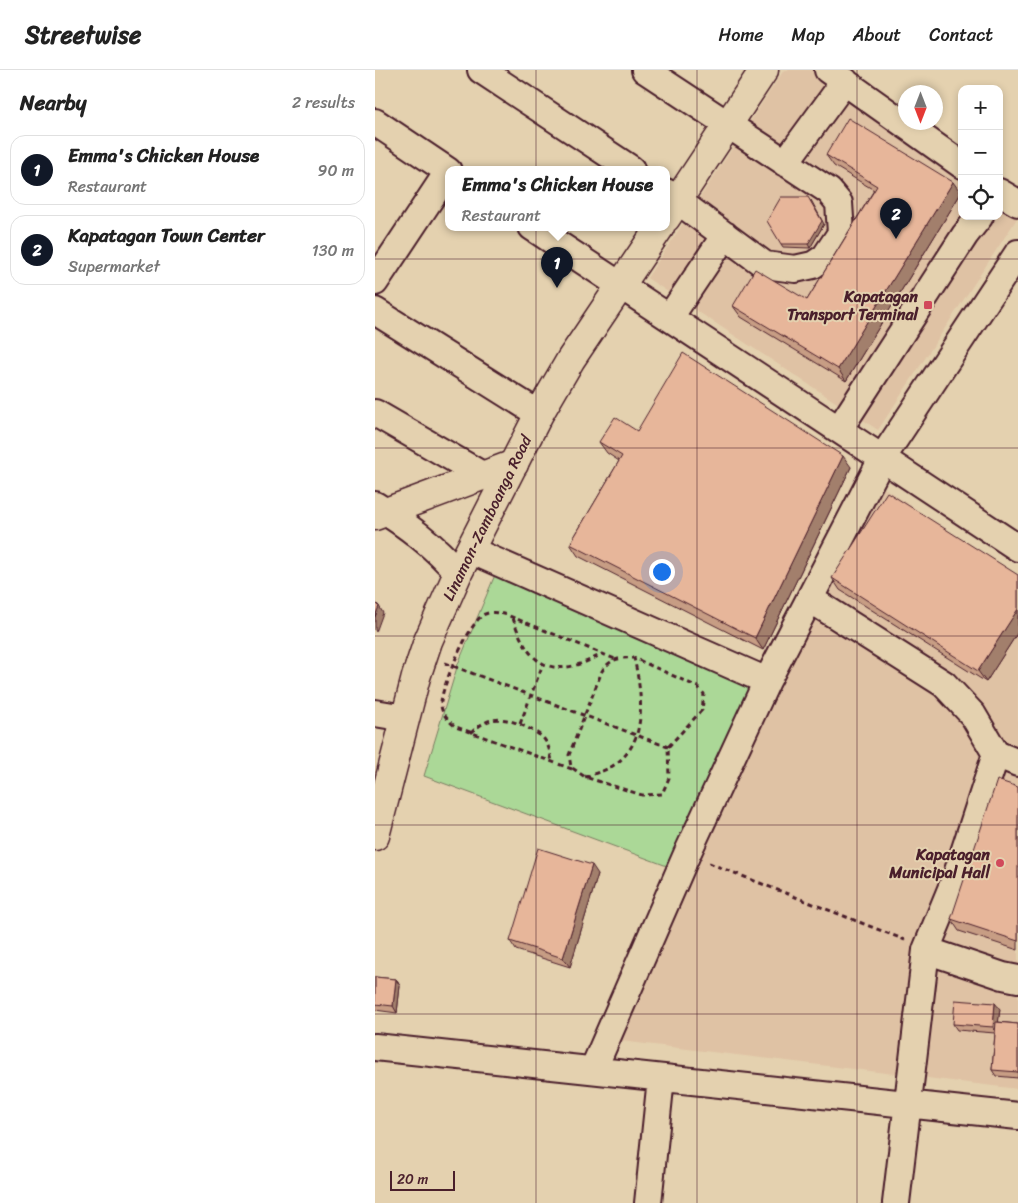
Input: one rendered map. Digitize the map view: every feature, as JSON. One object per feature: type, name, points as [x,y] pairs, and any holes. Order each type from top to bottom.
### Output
[{"type":"main road","points":[[670,203],[764,70]]},
{"type":"main road","name":"Linamon-Zamboanga Road","points":[[375,836],[423,655],[464,561],[539,414],[571,359],[657,231]]},
{"type":"main road","points":[[379,511],[514,464]]},
{"type":"street","points":[[481,70],[626,166]]},
{"type":"street","points":[[645,70],[725,125],[829,191],[839,203],[841,233],[825,257],[813,266],[795,269],[765,265],[725,235],[670,203]]},
{"type":"street","points":[[785,163],[836,76],[958,162]]},
{"type":"street","points":[[375,122],[445,170]]},
{"type":"street","points":[[375,282],[445,177]]},
{"type":"street","points":[[840,428],[965,235],[977,220]]},
{"type":"street","points":[[538,231],[840,428],[1018,548]]},
{"type":"street","points":[[670,317],[725,235]]},
{"type":"street","points":[[593,1070],[687,854],[767,681],[883,457],[1018,253]]},
{"type":"street","points":[[375,311],[539,414]]},
{"type":"street","points":[[375,413],[482,475]]},
{"type":"street","points":[[379,511],[419,533],[441,553],[767,681]]},
{"type":"street","points":[[810,599],[944,684],[973,715],[1007,758],[926,950],[906,1104],[896,1203]]},
{"type":"street","points":[[375,713],[405,718]]},
{"type":"street","points":[[926,950],[1003,976],[1018,979]]},
{"type":"street","points":[[375,1047],[1018,1116]]},
{"type":"street","points":[[648,1203],[661,1078]]},
{"type":"path","points":[[496,612],[602,654],[615,659],[635,658],[692,683],[704,694],[702,710],[669,747],[669,778],[662,794],[642,795],[585,777],[573,769],[471,733],[450,723],[442,709],[443,694],[471,627],[484,614],[496,612]]},
{"type":"path","points":[[513,618],[524,646],[543,664],[561,668],[574,668],[602,654]]},
{"type":"path","points":[[423,655],[669,747]]},
{"type":"path","points":[[585,777],[614,765],[627,753],[636,735],[641,707],[635,658]]},
{"type":"path","points":[[573,769],[568,761],[569,755],[584,715],[601,671],[615,659]]},
{"type":"path","points":[[520,724],[543,664]]},
{"type":"path","points":[[471,733],[480,724],[491,720],[501,719],[520,724],[544,738],[552,762]]},
{"type":"path","points":[[687,854],[888,932],[926,950]]},
{"type":"shaded area","points":[[784,70],[817,70],[898,124],[898,130],[907,130],[958,164],[958,220],[1003,220],[1003,195],[1018,204],[1018,217],[878,430],[647,278]]},
{"type":"shaded area","points":[[860,472],[1018,577],[1018,1089],[596,1038],[667,866],[751,687]]},
{"type":"green space","points":[[497,570],[751,687],[667,866],[424,776],[458,664]]},
{"type":"building","points":[[848,118],[953,182],[838,369],[733,306],[755,269],[807,300],[877,186],[826,155]]},
{"type":"building","points":[[781,197],[808,197],[822,221],[808,244],[781,244],[767,221]]},
{"type":"building","points":[[683,353],[843,456],[755,638],[570,544],[622,456],[599,442],[615,417],[637,431]]},
{"type":"building","points":[[887,492],[1018,575],[1018,609],[978,671],[832,578]]},
{"type":"building","points":[[375,602],[379,606],[375,617]]},
{"type":"building","name":"Kapatagan Municipal Hall","points":[[997,780],[1018,787],[1018,941],[951,919]]},
{"type":"building","points":[[538,848],[592,865],[563,958],[510,941]]},
{"type":"building","points":[[375,977],[396,979],[393,1006],[375,1004]]},
{"type":"building","points":[[955,1000],[995,1003],[993,1027],[953,1024]]},
{"type":"building","points":[[996,1022],[1018,1024],[1018,1072],[992,1070]]},
{"type":"place","name":"Kapatagan Town Center","points":[[896,239]]},
{"type":"place","name":"Emma's Chicken House","points":[[557,288]]},
{"type":"place","name":"Kapatagan Transport Terminal","points":[[928,305]]},
{"type":"place","name":"Kapatagan Municipal Hall","points":[[1000,863]]}]
